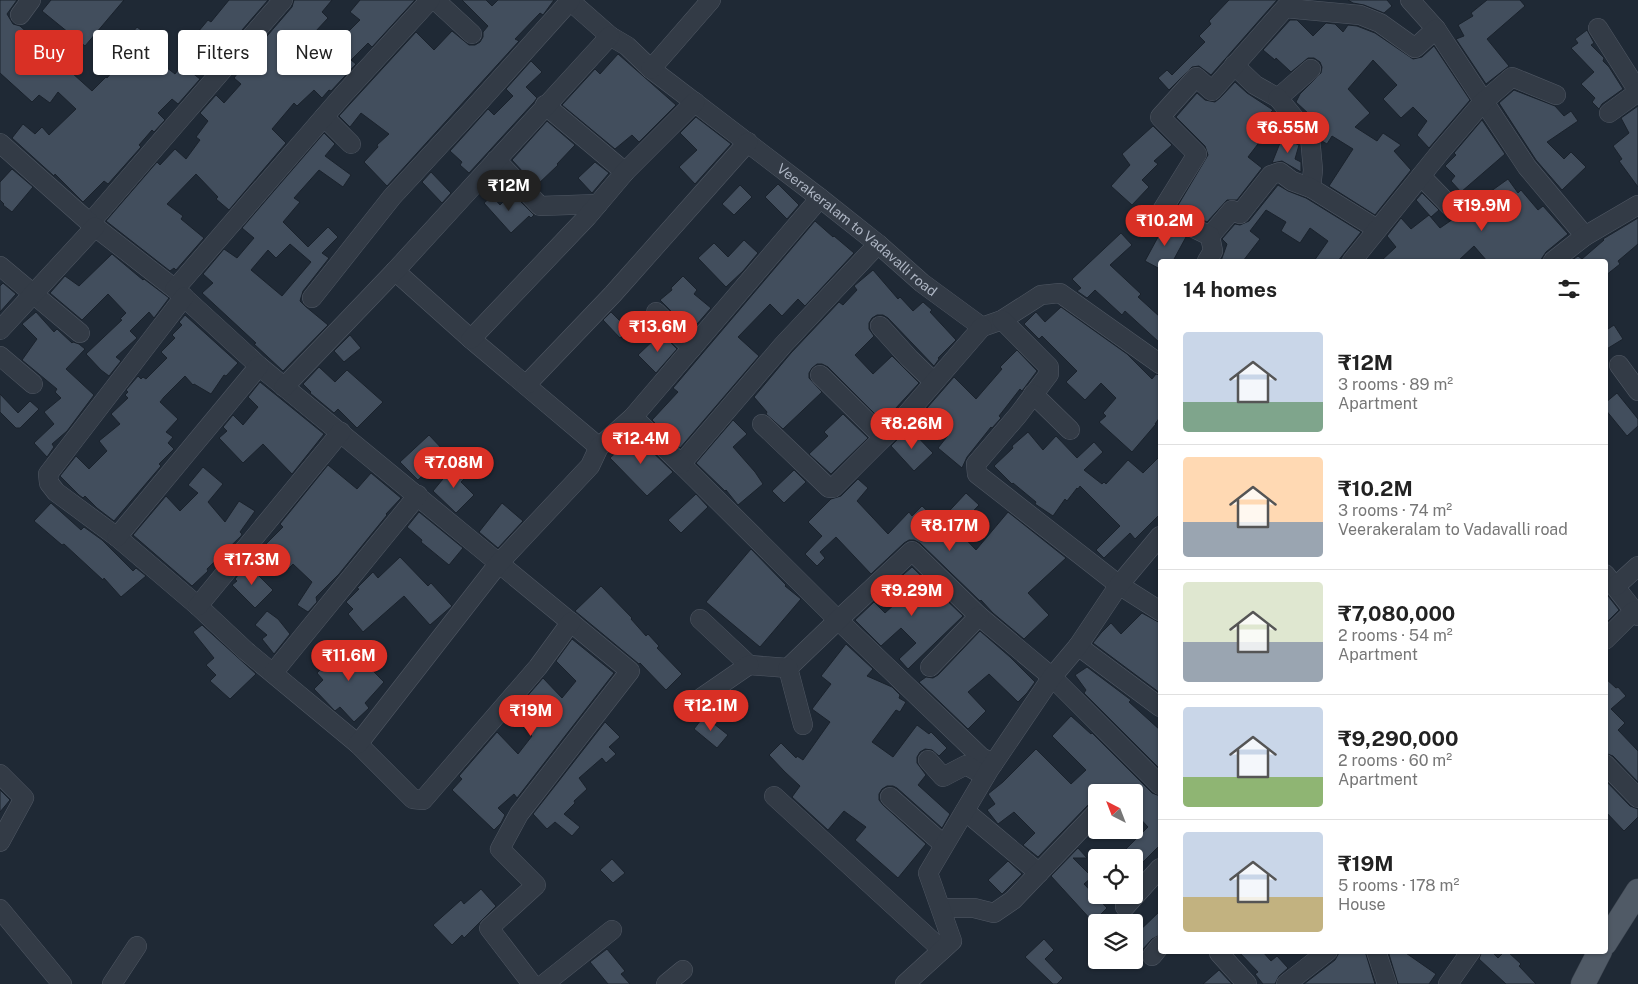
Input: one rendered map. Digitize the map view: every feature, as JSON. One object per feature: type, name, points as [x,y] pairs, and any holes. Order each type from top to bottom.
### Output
[{"type":"main road","points":[[1608,939],[1638,891]]},
{"type":"main road","points":[[1583,984],[1598,954]]},
{"type":"street","points":[[0,330],[33,294],[283,0]]},
{"type":"street","points":[[430,0],[324,116],[180,293],[48,474],[49,482],[56,492],[117,537],[273,673],[358,744],[413,799],[423,800],[538,667],[571,622]]},
{"type":"street","points":[[435,0],[472,34]]},
{"type":"street","points":[[312,298],[392,197],[481,101],[570,0]]},
{"type":"street","name":"Veerakeralam to Vadavalli road","points":[[570,0],[610,36],[627,46],[651,69],[820,198],[878,244],[922,283],[982,327]]},
{"type":"street","points":[[651,69],[711,0]]},
{"type":"street","points":[[1410,0],[1436,29],[1527,167],[1585,236]]},
{"type":"street","points":[[1210,236],[1161,212],[1197,154],[1160,116],[1196,77],[1212,91],[1285,8],[1360,15],[1380,23],[1415,48],[1436,29]]},
{"type":"street","points":[[1598,28],[1638,92],[1609,113]]},
{"type":"street","points":[[284,387],[395,271],[610,36]]},
{"type":"street","points":[[1234,66],[1255,85],[1278,98],[1310,137],[1313,170],[1311,188]]},
{"type":"street","points":[[1278,98],[1311,69]]},
{"type":"street","points":[[1354,259],[1483,102],[1512,77],[1556,94]]},
{"type":"street","points":[[471,339],[598,204],[625,172],[695,102]]},
{"type":"street","points":[[546,105],[625,172]]},
{"type":"street","points":[[324,116],[351,144]]},
{"type":"street","points":[[526,385],[613,294],[748,142]]},
{"type":"street","points":[[0,143],[92,225],[180,293],[258,366],[630,670],[519,814],[500,849],[536,885],[488,928],[532,984]]},
{"type":"street","points":[[496,160],[540,206],[598,204]]},
{"type":"street","points":[[1210,236],[1232,210],[1240,214],[1271,176],[1280,172],[1292,181],[1311,188],[1377,229]]},
{"type":"street","points":[[1421,176],[1450,206]]},
{"type":"street","points":[[358,744],[499,562],[590,466],[599,446],[633,418],[820,198]]},
{"type":"street","points":[[1556,259],[1585,236],[1638,205]]},
{"type":"street","points":[[1208,259],[1213,251],[1210,236]]},
{"type":"street","points":[[681,464],[783,345],[878,244]]},
{"type":"street","points":[[0,266],[80,333]]},
{"type":"street","points":[[395,271],[471,339],[599,446]]},
{"type":"street","points":[[762,424],[829,488],[833,488],[906,415],[982,327],[1002,320],[1041,295],[1060,293],[1158,363]]},
{"type":"street","points":[[656,312],[692,348]]},
{"type":"street","points":[[1002,320],[1049,367],[1049,374],[976,464],[977,474],[1119,585],[1158,610]]},
{"type":"street","points":[[880,326],[934,382]]},
{"type":"street","points":[[0,356],[33,384]]},
{"type":"street","points":[[1619,365],[1638,391]]},
{"type":"street","points":[[117,537],[258,366]]},
{"type":"street","points":[[820,374],[883,437]]},
{"type":"street","points":[[1033,394],[1070,430]]},
{"type":"street","points":[[633,418],[841,617],[981,757],[989,770]]},
{"type":"street","points":[[198,606],[341,432]]},
{"type":"street","points":[[273,673],[418,495]]},
{"type":"street","points":[[905,984],[952,941],[928,873],[989,770],[1052,677],[1078,646],[1119,585],[1158,538]]},
{"type":"street","points":[[701,698],[749,665],[788,668],[912,551],[979,616],[1052,677],[1158,783]]},
{"type":"street","points":[[1608,637],[1636,614],[1610,580],[1638,566]]},
{"type":"street","points":[[930,667],[979,616]]},
{"type":"street","points":[[700,618],[749,665]]},
{"type":"street","points":[[1078,646],[1158,706]]},
{"type":"street","points":[[788,668],[803,725]]},
{"type":"street","points":[[928,760],[943,777],[966,765],[989,770]]},
{"type":"street","points":[[1608,767],[1638,798]]},
{"type":"street","points":[[0,774],[24,798],[0,842]]},
{"type":"street","points":[[774,796],[942,950]]},
{"type":"street","points":[[890,797],[944,845]]},
{"type":"street","points":[[964,811],[1039,873]]},
{"type":"street","points":[[941,908],[974,908],[994,913],[1013,900],[1088,821]]},
{"type":"street","points":[[1125,908],[1158,870]]},
{"type":"street","points":[[2,917],[62,984]]},
{"type":"street","points":[[544,984],[612,930]]},
{"type":"street","points":[[112,984],[137,946]]},
{"type":"street","points":[[1219,954],[1247,984]]},
{"type":"street","points":[[1286,984],[1322,954]]},
{"type":"street","points":[[1377,954],[1387,984]]},
{"type":"street","points":[[1448,984],[1469,954]]},
{"type":"street","points":[[666,984],[683,970]]},
{"type":"building","points":[[0,0],[17,0],[7,14],[13,24],[24,30],[15,30],[15,75],[74,75],[92,91],[110,75],[168,75],[168,69],[175,74],[178,70],[178,75],[195,75],[200,79],[178,104],[172,99],[158,113],[165,120],[154,132],[152,130],[139,145],[141,147],[108,184],[104,181],[83,202],[55,174],[54,176],[12,138],[23,124],[35,134],[42,127],[49,135],[76,109],[58,92],[50,103],[39,95],[32,102],[0,73]]},
{"type":"building","points":[[51,0],[124,0],[99,30],[93,30],[93,37],[85,46],[83,44],[83,30],[65,30],[42,11]]},
{"type":"building","points":[[229,0],[268,0],[242,30],[200,30],[208,20],[211,22]]},
{"type":"building","points":[[294,0],[332,0],[322,12],[328,18],[317,30],[277,30],[277,75],[346,75],[322,98],[314,90],[297,106],[294,103],[272,129],[286,143],[229,210],[216,199],[218,197],[196,174],[167,204],[183,216],[181,219],[204,238],[176,270],[174,268],[170,271],[106,221],[157,162],[160,165],[175,149],[186,159],[200,140],[196,137],[208,121],[200,113],[216,95],[224,103],[241,84],[234,78],[236,75],[267,75],[267,36],[292,7]]},
{"type":"building","points":[[360,0],[415,0],[372,47],[368,43],[351,60],[350,30],[360,20],[350,12]]},
{"type":"building","points":[[462,0],[486,0],[492,6],[498,0],[554,0],[543,15],[540,13],[515,39],[519,41],[387,186],[364,162],[378,147],[377,145],[389,134],[361,113],[350,127],[339,116],[416,32],[434,50],[452,31],[469,45],[475,45],[480,42],[483,32],[488,26]]},
{"type":"building","points":[[1229,0],[1277,0],[1211,75],[1199,66],[1192,67],[1169,90],[1158,78],[1167,70],[1172,75],[1205,42],[1199,36],[1211,24],[1209,21]]},
{"type":"building","points":[[1348,0],[1387,0],[1392,6],[1384,13]]},
{"type":"building","points":[[1487,0],[1520,0],[1525,6],[1487,39],[1509,66],[1486,84],[1456,39],[1464,36],[1458,25],[1473,16],[1471,13]]},
{"type":"building","points":[[1290,20],[1297,20],[1313,36],[1326,23],[1335,24],[1343,32],[1348,25],[1357,26],[1375,33],[1413,59],[1422,57],[1434,46],[1470,100],[1429,148],[1417,135],[1427,121],[1413,107],[1401,118],[1383,99],[1397,85],[1373,60],[1348,89],[1370,113],[1355,127],[1377,141],[1383,133],[1401,145],[1394,151],[1411,170],[1375,215],[1329,186],[1353,149],[1332,136],[1327,144],[1322,141],[1320,134],[1324,128],[1296,102],[1300,94],[1321,73],[1322,67],[1320,62],[1314,58],[1308,58],[1291,72],[1276,58],[1275,60],[1263,50]]},
{"type":"building","points":[[1587,30],[1594,43],[1591,45],[1604,58],[1603,61],[1623,89],[1602,104],[1599,109],[1592,102],[1595,98],[1581,84],[1594,72],[1571,48],[1578,43],[1575,39]]},
{"type":"building","points":[[618,54],[676,105],[639,142],[632,135],[615,149],[562,105],[595,69],[600,74]]},
{"type":"building","points":[[351,60],[356,64],[351,69]]},
{"type":"building","points":[[531,61],[542,72],[526,87],[537,98],[469,173],[460,165],[462,162],[450,151],[488,109],[494,115],[513,96],[506,89]]},
{"type":"building","points":[[1235,82],[1247,93],[1273,110],[1254,129],[1264,136],[1248,157],[1262,168],[1237,200],[1227,200],[1207,222],[1177,207],[1208,155],[1205,146],[1176,117],[1197,93],[1205,100],[1215,102]]},
{"type":"building","points":[[1514,90],[1555,106],[1564,116],[1571,111],[1578,121],[1547,142],[1564,159],[1571,152],[1586,167],[1562,190],[1536,160],[1499,103]]},
{"type":"building","points":[[1638,106],[1638,187],[1619,161],[1622,159],[1613,146],[1629,133],[1621,118]]},
{"type":"building","points":[[696,117],[731,144],[695,184],[679,167],[697,150],[680,133]]},
{"type":"building","points":[[1482,120],[1505,154],[1461,192],[1451,181],[1455,176],[1445,166],[1456,155],[1454,153]]},
{"type":"building","points":[[547,121],[575,145],[536,186],[512,160]]},
{"type":"building","points":[[1153,126],[1172,145],[1154,161],[1158,164],[1142,180],[1149,187],[1132,205],[1111,186],[1130,165],[1122,154]]},
{"type":"building","points":[[324,133],[335,144],[325,156],[351,175],[343,187],[319,170],[294,198],[300,202],[283,222],[308,247],[328,227],[338,237],[322,253],[329,258],[303,291],[300,301],[328,325],[283,371],[202,293],[213,283],[203,274],[224,249],[237,258],[254,238],[242,228]],"holes":[[[290,244],[311,262],[282,296],[251,270],[268,250],[276,258]]]},
{"type":"building","points":[[1282,138],[1299,145],[1295,159],[1301,162],[1301,172],[1282,161],[1272,163]]},
{"type":"building","points":[[595,162],[609,173],[592,193],[578,178]]},
{"type":"building","points":[[12,169],[33,187],[12,212],[0,200],[0,182]]},
{"type":"building","points":[[431,172],[451,193],[442,203],[422,182]]},
{"type":"building","points":[[1508,179],[1518,193],[1521,190],[1538,210],[1543,206],[1568,234],[1546,252],[1541,259],[1485,259],[1474,246],[1460,259],[1383,259],[1396,247],[1387,236],[1401,218],[1411,229],[1429,215],[1440,228],[1456,217],[1459,220],[1475,206],[1473,204]]},
{"type":"building","points":[[778,184],[799,205],[787,219],[765,197]]},
{"type":"building","points":[[740,185],[752,197],[734,215],[722,204]]},
{"type":"building","points":[[1278,185],[1306,198],[1361,232],[1340,259],[1315,259],[1328,241],[1310,228],[1300,243],[1281,231],[1286,222],[1266,210],[1250,231],[1260,239],[1245,259],[1222,259],[1227,244],[1222,239],[1235,224],[1240,225],[1249,221]]},
{"type":"building","points":[[512,193],[534,215],[531,218],[529,216],[511,233],[484,203],[492,196],[500,205]]},
{"type":"building","points":[[1422,193],[1439,210],[1431,217],[1416,200]]},
{"type":"building","points":[[1638,218],[1638,244],[1618,261],[1620,264],[1608,274],[1608,259],[1582,259],[1603,239]]},
{"type":"building","points":[[815,221],[854,253],[805,306],[798,299],[782,316],[770,304],[738,337],[759,356],[680,448],[652,420],[678,392],[673,388]]},
{"type":"building","points":[[1164,226],[1186,237],[1174,259],[1158,259],[1158,268],[1145,261]]},
{"type":"building","points":[[1121,233],[1132,245],[1110,265],[1141,294],[1138,297],[1158,315],[1158,341],[1125,311],[1122,315],[1095,290],[1087,298],[1077,291],[1081,288],[1072,279]]},
{"type":"building","points":[[744,240],[758,253],[726,287],[698,258],[714,243],[728,257]]},
{"type":"building","points":[[112,254],[143,280],[169,298],[154,318],[149,312],[130,331],[137,338],[116,357],[121,361],[109,376],[86,354],[122,320],[120,319],[126,313],[108,294],[82,320],[50,293],[65,276],[79,286]]},
{"type":"building","points":[[873,270],[898,299],[900,297],[913,311],[923,302],[932,310],[930,312],[956,340],[938,358],[934,366],[888,318],[883,315],[877,315],[869,323],[869,329],[874,336],[855,355],[873,374],[892,356],[919,383],[883,422],[828,367],[817,364],[809,373],[809,378],[822,392],[783,429],[766,414],[767,412],[754,397],[791,353],[839,302],[843,305],[857,290],[854,286]]},
{"type":"building","points":[[683,276],[697,290],[694,294],[711,308],[691,331],[660,300],[672,290],[671,288]]},
{"type":"building","points":[[3,283],[16,294],[0,312],[0,286]]},
{"type":"building","points":[[1061,307],[1127,354],[1152,379],[1156,374],[1158,374],[1158,420],[1132,452],[1099,422],[1106,416],[1103,413],[1116,398],[1101,383],[1085,400],[1066,382],[1077,371],[1042,336],[1039,339],[1024,324],[1036,312],[1045,322]]},
{"type":"building","points":[[36,312],[54,332],[57,329],[72,343],[79,344],[85,349],[66,369],[94,395],[67,431],[52,444],[54,447],[47,457],[34,443],[54,424],[44,412],[61,398],[55,392],[57,389],[22,360],[37,339],[22,324]]},
{"type":"building","points":[[611,312],[629,330],[620,338],[603,320]]},
{"type":"building","points":[[185,315],[238,363],[226,376],[224,375],[211,394],[193,385],[185,376],[160,402],[178,419],[166,432],[173,437],[168,443],[174,449],[159,464],[161,466],[114,521],[85,496],[83,498],[79,495],[60,476],[76,456],[89,469],[107,451],[99,441],[120,424],[111,414],[128,398],[125,395],[128,392],[126,390],[138,376],[141,379],[143,377],[146,379],[167,358],[161,352],[175,338],[172,335],[182,325],[179,322]]},
{"type":"building","points":[[1614,325],[1623,339],[1608,348],[1608,329]]},
{"type":"building","points":[[661,333],[677,349],[656,373],[638,355]]},
{"type":"building","points":[[350,335],[361,348],[344,362],[334,351]]},
{"type":"building","points":[[1017,350],[1037,371],[1022,391],[1020,389],[999,416],[1001,418],[991,427],[967,457],[962,468],[938,448],[950,433],[927,408],[954,377],[976,399],[1002,369],[1000,367]]},
{"type":"building","points":[[319,367],[335,382],[347,370],[383,402],[357,428],[338,409],[334,413],[310,393],[303,384]]},
{"type":"building","points":[[260,382],[324,434],[292,474],[263,444],[243,463],[219,438],[227,431],[223,427],[233,415],[243,425],[258,407],[248,397]]},
{"type":"building","points":[[1617,393],[1638,419],[1638,426],[1627,436],[1608,413],[1608,400]]},
{"type":"building","points":[[0,394],[18,413],[30,401],[39,409],[20,428],[16,428],[0,412]]},
{"type":"building","points":[[843,414],[868,438],[831,474],[809,454],[828,436],[824,432]]},
{"type":"building","points":[[733,420],[747,434],[733,447],[763,484],[738,505],[726,490],[696,463]]},
{"type":"building","points":[[909,428],[933,453],[914,471],[891,446]]},
{"type":"building","points":[[1028,432],[1043,450],[1056,436],[1077,458],[1094,442],[1103,452],[1084,470],[1102,484],[1104,482],[1106,484],[1128,460],[1143,473],[1158,458],[1158,516],[1135,539],[1130,533],[1104,558],[1096,550],[1120,526],[1080,486],[1067,501],[1065,499],[1053,516],[1035,504],[1036,502],[1012,484],[994,466],[1013,448],[1012,446]]},
{"type":"building","points":[[429,435],[445,452],[418,480],[400,462]]},
{"type":"building","points":[[635,435],[673,472],[647,496],[610,458]]},
{"type":"building","points":[[457,462],[469,474],[461,482],[474,495],[456,513],[433,491]]},
{"type":"building","points":[[328,465],[357,489],[371,473],[401,498],[386,514],[339,574],[316,597],[317,602],[308,612],[297,605],[312,582],[293,564],[288,569],[265,545],[283,527],[280,524]]},
{"type":"building","points":[[203,467],[223,484],[208,502],[225,522],[239,501],[255,511],[240,532],[241,536],[192,586],[133,535],[166,496],[180,511],[198,493],[188,485]]},
{"type":"building","points":[[794,470],[806,482],[784,503],[772,491]]},
{"type":"building","points":[[858,479],[868,488],[857,501],[888,534],[909,512],[912,516],[922,506],[939,522],[966,493],[979,505],[956,529],[976,550],[1008,512],[1066,558],[1028,593],[1049,615],[1024,639],[980,601],[920,543],[914,540],[904,543],[871,574],[836,537],[820,552],[825,558],[817,566],[805,554],[822,536],[808,522],[831,499],[841,496]]},
{"type":"building","points":[[696,494],[708,507],[681,533],[668,520]]},
{"type":"building","points":[[51,503],[81,530],[84,527],[102,540],[133,571],[136,568],[146,576],[121,597],[104,578],[103,580],[64,544],[62,545],[34,521]]},
{"type":"building","points":[[502,503],[523,521],[498,548],[479,532]]},
{"type":"building","points":[[419,512],[463,548],[449,565],[421,542],[422,540],[407,527]]},
{"type":"building","points":[[751,549],[785,586],[801,599],[760,647],[706,602]]},
{"type":"building","points":[[400,557],[428,586],[431,583],[452,606],[430,625],[404,596],[363,632],[348,614],[353,609],[346,602],[373,572],[378,578]]},
{"type":"building","points":[[247,564],[273,590],[255,608],[232,585],[237,581],[235,579]]},
{"type":"building","points":[[912,567],[963,616],[908,669],[899,659],[916,643],[901,628],[881,646],[855,620],[874,602],[885,613],[907,593],[896,581]]},
{"type":"building","points":[[601,586],[632,618],[646,636],[648,634],[659,646],[657,648],[682,674],[666,690],[640,663],[575,611]]},
{"type":"building","points":[[1608,596],[1619,610],[1608,621]]},
{"type":"building","points":[[267,611],[278,619],[290,634],[274,654],[262,639],[267,635],[255,625]]},
{"type":"building","points":[[1142,613],[1158,622],[1158,692],[1093,643],[1111,623],[1121,634]]},
{"type":"building","points":[[202,625],[256,674],[230,699],[210,681],[216,675],[206,665],[214,658],[193,632]]},
{"type":"building","points":[[980,631],[1035,682],[1018,702],[989,674],[968,692],[986,711],[968,729],[919,682],[926,677],[933,678],[938,675]]},
{"type":"building","points":[[572,639],[614,673],[517,798],[514,794],[498,808],[505,815],[501,823],[494,830],[452,790],[462,779],[459,776],[497,732],[518,754],[532,736],[511,715],[543,678],[562,698],[576,681],[556,661]]},
{"type":"building","points":[[846,644],[873,669],[867,676],[892,687],[900,695],[899,698],[906,702],[900,712],[896,710],[872,742],[893,757],[917,725],[929,734],[931,732],[947,748],[939,756],[932,750],[925,749],[917,757],[917,763],[926,775],[918,785],[950,814],[942,828],[897,788],[887,786],[879,794],[879,800],[883,805],[926,844],[898,878],[855,840],[866,827],[844,811],[828,830],[792,797],[800,786],[769,755],[781,743],[796,758],[797,756],[803,760],[830,722],[812,709],[831,684],[821,676]]},
{"type":"building","points":[[368,645],[379,656],[368,666],[384,682],[365,703],[369,708],[354,722],[340,707],[335,711],[314,689],[323,680],[317,673],[341,647],[354,658]]},
{"type":"building","points":[[1087,667],[1131,700],[1129,702],[1158,728],[1158,767],[1084,693],[1086,690],[1075,675]]},
{"type":"building","points":[[1608,681],[1616,688],[1618,687],[1626,696],[1611,709],[1625,723],[1618,730],[1638,751],[1638,782],[1613,756],[1608,754]]},
{"type":"building","points":[[704,716],[728,735],[717,748],[694,729]]},
{"type":"building","points":[[1071,716],[1092,733],[1143,784],[1088,784],[1088,805],[1038,857],[1023,845],[1035,833],[1014,812],[998,824],[987,810],[995,804],[988,794],[1003,782],[1036,749],[1071,784],[1086,770],[1052,736]]},
{"type":"building","points":[[605,722],[620,737],[609,747],[616,754],[606,763],[602,758],[579,778],[587,789],[564,814],[580,827],[572,836],[555,822],[547,829],[533,814]]},
{"type":"building","points":[[1608,783],[1630,806],[1638,809],[1638,817],[1624,831],[1608,814]]},
{"type":"building","points":[[1143,784],[1152,793],[1158,795],[1158,847],[1143,862],[1143,849],[1126,849],[1136,839],[1143,839],[1143,832],[1148,827],[1143,822]]},
{"type":"building","points":[[0,790],[10,800],[0,812]]},
{"type":"building","points":[[1078,848],[1087,858],[1073,858],[1088,873],[1088,880],[1084,884],[1088,888],[1088,904],[1103,904],[1107,908],[1101,914],[1088,914],[1088,917],[1051,876]]},
{"type":"building","points":[[612,859],[625,873],[613,883],[600,870]]},
{"type":"building","points":[[1008,861],[1022,874],[1002,894],[988,880]]},
{"type":"building","points":[[481,889],[496,906],[464,938],[462,935],[452,945],[433,925],[461,900],[464,904]]},
{"type":"building","points":[[1158,913],[1158,936],[1152,939],[1143,949],[1143,927]]},
{"type":"building","points":[[1044,939],[1054,950],[1045,959],[1063,978],[1057,984],[1053,984],[1025,957]]},
{"type":"building","points":[[607,949],[625,971],[621,974],[630,984],[608,984],[590,962]]},
{"type":"building","points":[[1241,954],[1265,954],[1271,961],[1277,956],[1288,968],[1279,976],[1275,984],[1263,984],[1255,974],[1258,972]]},
{"type":"building","points":[[1338,954],[1366,954],[1375,984],[1304,984],[1335,960]]},
{"type":"building","points":[[1389,954],[1407,954],[1436,974],[1429,984],[1398,984]]},
{"type":"building","points":[[1481,954],[1494,954],[1498,958],[1502,954],[1510,954],[1521,964],[1519,966],[1536,984],[1506,984],[1479,959]]},
{"type":"building","points":[[1219,970],[1232,984],[1203,984]]}]
